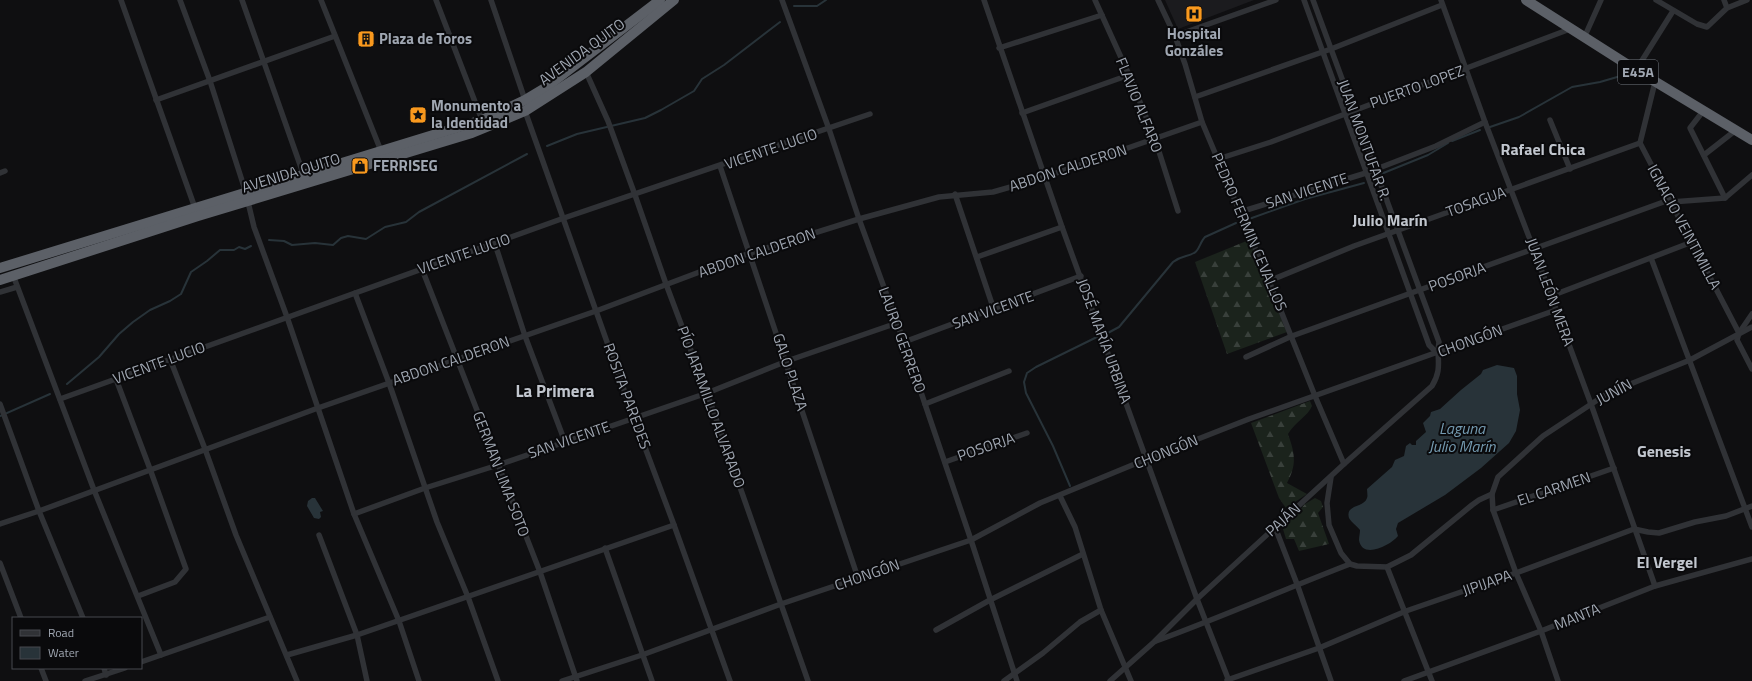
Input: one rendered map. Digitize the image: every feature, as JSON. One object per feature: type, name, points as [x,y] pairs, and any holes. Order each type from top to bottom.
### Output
[{"type":"highway","name":"AVENIDA QUITO","points":[[0,280],[247,197],[304,176],[482,120],[526,100],[581,61],[660,0]]},
{"type":"highway","name":"AVENIDA QUITO","points":[[0,268],[196,208],[247,197],[472,133],[525,111],[586,72],[674,0]]},
{"type":"highway","name":"E45A","points":[[1526,0],[1655,82],[1752,140]]},
{"type":"street","points":[[121,0],[196,208]]},
{"type":"street","points":[[180,0],[210,81],[247,197],[254,227],[287,317],[354,514],[399,620],[419,681]]},
{"type":"street","points":[[242,0],[304,176]]},
{"type":"street","points":[[321,0],[381,151]]},
{"type":"street","points":[[436,0],[482,120]]},
{"type":"street","points":[[492,0],[526,100]]},
{"type":"street","name":"LAURO GERRERO","points":[[782,0],[904,342],[971,540],[1015,678]]},
{"type":"street","name":"JOSÉ MARÍA URBINA","points":[[984,0],[999,48],[1062,227],[1227,681]]},
{"type":"street","name":"FLAVIO ALFARO","points":[[1095,0],[1129,75],[1155,139],[1178,211]]},
{"type":"street","name":"PEDRO FERMIN CEVALLOS","points":[[1158,0],[1175,36],[1202,122],[1270,281],[1315,396],[1344,464]]},
{"type":"street","points":[[1175,36],[1276,0]]},
{"type":"street","name":"JUAN MONTUFAR R.","points":[[1304,0],[1344,114],[1429,345],[1437,352],[1439,342],[1313,0]]},
{"type":"street","points":[[1584,38],[1601,0]]},
{"type":"street","points":[[1656,0],[1701,26],[1708,26],[1714,22],[1727,8],[1747,0]]},
{"type":"street","points":[[1724,0],[1727,8]]},
{"type":"street","points":[[1195,98],[1331,49],[1442,3]]},
{"type":"street","name":"JUAN LEÓN MERA","points":[[1442,3],[1591,404],[1655,586]]},
{"type":"street","points":[[1636,70],[1673,10]]},
{"type":"street","points":[[999,48],[1102,15]]},
{"type":"street","name":"PUERTO LOPEZ","points":[[1218,159],[1271,142],[1570,29]]},
{"type":"street","points":[[156,100],[335,36]]},
{"type":"street","name":"PÍO JARAMILLO ALVARADO","points":[[586,72],[608,121],[635,195],[666,284],[707,393],[808,681]]},
{"type":"street","points":[[1022,113],[1129,75]]},
{"type":"street","points":[[1640,143],[1655,82]]},
{"type":"street","points":[[1704,110],[1690,128],[1725,198],[1752,175]]},
{"type":"street","name":"ROSITA PAREDES","points":[[525,111],[634,418],[730,681]]},
{"type":"street","name":"VICENTE LUCIO","points":[[60,399],[564,218],[870,114]]},
{"type":"street","points":[[1550,120],[1570,169]]},
{"type":"street","name":"ABDON CALDERON","points":[[0,524],[40,511],[318,408],[596,311],[750,253],[939,196],[993,192],[1045,177],[1202,122]]},
{"type":"street","name":"SAN VICENTE","points":[[1240,212],[1366,173],[1436,146],[1485,122]]},
{"type":"street","points":[[1704,155],[1736,130]]},
{"type":"street","name":"TOSAGUA","points":[[1270,281],[1354,246],[1640,143]]},
{"type":"street","name":"IGNACIO VEINTIMILLA","points":[[1640,143],[1739,333],[1737,340],[1752,369]]},
{"type":"street","name":"GALO PLAZA","points":[[720,166],[787,361],[858,578]]},
{"type":"street","points":[[955,194],[994,310]]},
{"type":"street","name":"POSORJA","points":[[1246,357],[1292,336],[1670,201],[1725,198]]},
{"type":"street","points":[[977,257],[1062,227]]},
{"type":"street","points":[[1551,296],[1692,242]]},
{"type":"street","points":[[495,244],[525,336],[565,442]]},
{"type":"street","points":[[1651,258],[1752,527]]},
{"type":"street","name":"GERMAN LIMA SOTO","points":[[422,269],[456,360],[540,572],[576,679]]},
{"type":"street","points":[[13,275],[94,490],[161,655]]},
{"type":"street","name":"SAN VICENTE","points":[[904,342],[994,310],[1081,276]]},
{"type":"street","points":[[0,292],[17,287]]},
{"type":"street","points":[[355,293],[389,383],[446,546],[468,597],[498,681]]},
{"type":"street","name":"CHONGÓN","points":[[562,681],[576,679],[712,631],[781,604],[971,540],[1040,503],[1147,459],[1249,419],[1556,310]]},
{"type":"street","points":[[1739,333],[1752,314]]},
{"type":"street","name":"SAN VICENTE","points":[[354,514],[425,488],[498,465],[707,393],[787,361],[897,323]]},
{"type":"street","name":"JUNÍN","points":[[1492,494],[1498,477],[1543,436],[1608,393],[1690,360],[1752,327]]},
{"type":"street","name":"PAJÁN","points":[[1110,681],[1154,642],[1197,599],[1275,527],[1432,386],[1438,377],[1440,369],[1437,352]]},
{"type":"street","points":[[170,359],[236,535],[287,655],[296,681]]},
{"type":"street","points":[[925,404],[1009,371]]},
{"type":"street","points":[[116,379],[186,570],[176,582],[138,596]]},
{"type":"street","points":[[0,404],[40,511],[83,617]]},
{"type":"street","name":"POSORJA","points":[[945,462],[1027,433]]},
{"type":"street","name":"EL CARMEN","points":[[1493,510],[1614,468]]},
{"type":"street","points":[[1331,477],[1327,503],[1329,525],[1341,553],[1350,564]]},
{"type":"street","points":[[1154,642],[1206,623],[1297,584],[1350,564],[1368,568],[1387,567],[1411,554],[1479,500],[1492,494],[1493,510],[1558,681]]},
{"type":"street","points":[[1060,496],[1075,527],[1101,610],[1131,681]]},
{"type":"street","points":[[1634,529],[1659,533],[1695,522],[1726,516],[1752,506]]},
{"type":"street","points":[[287,655],[357,635],[674,525]]},
{"type":"street","points":[[1275,527],[1331,681]]},
{"type":"street","name":"JIPIJAPA","points":[[1227,681],[1319,648],[1406,611],[1516,573],[1634,529]]},
{"type":"street","points":[[320,535],[357,635],[367,681]]},
{"type":"street","points":[[605,548],[652,681]]},
{"type":"street","points":[[936,630],[990,600],[1083,554]]},
{"type":"street","name":"MANTA","points":[[1404,681],[1540,631],[1655,586],[1752,559]]},
{"type":"street","points":[[0,563],[21,617]]},
{"type":"street","points":[[1387,567],[1406,611],[1432,681]]},
{"type":"street","points":[[1004,681],[1015,678],[1080,622],[1101,610]]},
{"type":"street","points":[[142,662],[270,617]]},
{"type":"street","points":[[41,669],[46,681]]},
{"type":"street","points":[[104,669],[106,675]]},
{"type":"street","points":[[85,681],[121,669]]},
{"type":"shaded area","name":"Hospital Gonzáles","points":[[1165,0],[1254,0],[1178,29]]},
{"type":"green space","points":[[1249,240],[1287,332],[1227,354],[1195,262]]},
{"type":"green space","points":[[1310,401],[1312,406],[1310,410],[1288,434],[1292,447],[1294,464],[1287,483],[1307,494],[1286,508],[1279,498],[1251,423]]},
{"type":"green space","points":[[1315,498],[1321,501],[1323,507],[1318,513],[1329,544],[1299,551],[1294,539],[1286,539],[1283,529],[1305,504]]},
{"type":"water","name":"Laguna Julio Marín","points":[[1497,365],[1514,368],[1517,376],[1517,394],[1520,410],[1516,431],[1509,443],[1481,468],[1445,495],[1398,523],[1396,529],[1398,536],[1394,540],[1377,549],[1365,549],[1361,546],[1359,540],[1360,530],[1349,518],[1350,510],[1365,501],[1367,497],[1367,489],[1392,467],[1395,460],[1404,456],[1406,446],[1410,443],[1412,445],[1416,445],[1416,441],[1426,432],[1423,423],[1430,416],[1431,412],[1440,409],[1481,374],[1483,370]]},
{"type":"water","points":[[315,498],[323,511],[320,512],[321,517],[319,519],[314,518],[307,506],[308,501]]},
{"type":"waterway","points":[[794,6],[817,6],[826,0]]},
{"type":"waterway","points":[[547,146],[577,134],[645,118],[661,110],[694,91],[702,79],[724,65],[780,22]]},
{"type":"waterway","points":[[1490,127],[1519,117],[1572,87],[1600,82],[1624,75]]},
{"type":"waterway","points":[[1452,141],[1480,130]]},
{"type":"waterway","points":[[1381,174],[1428,155],[1448,143]]},
{"type":"waterway","points":[[269,240],[284,241],[292,245],[315,243],[333,245],[341,238],[348,236],[366,239],[385,227],[406,222],[419,212],[527,154]]},
{"type":"waterway","points":[[1249,219],[1305,199],[1364,183]]},
{"type":"waterway","points":[[1106,334],[1119,327],[1173,262],[1179,258],[1196,252],[1205,237],[1236,223]]},
{"type":"waterway","points":[[67,384],[99,357],[119,334],[133,322],[150,310],[181,294],[191,272],[220,250],[234,250],[239,247],[245,249],[251,246]]},
{"type":"waterway","points":[[1070,486],[1053,446],[1026,393],[1024,382],[1027,373],[1036,367],[1099,336]]},
{"type":"waterway","points":[[0,416],[50,394]]},
{"type":"place","name":"Hospital Gonzáles","points":[[1194,14]]},
{"type":"place","name":"Plaza de Toros","points":[[366,39]]},
{"type":"place","name":"Monumento a la Identidad","points":[[418,115]]},
{"type":"place","name":"FERRISEG","points":[[360,166]]},
{"type":"district","name":"Rafael Chica","points":[[1543,149]]},
{"type":"district","name":"Julio Marín","points":[[1390,220]]},
{"type":"district","name":"La Primera","points":[[555,391]]},
{"type":"district","name":"Genesis","points":[[1664,451]]},
{"type":"district","name":"El Vergel","points":[[1667,562]]}]
